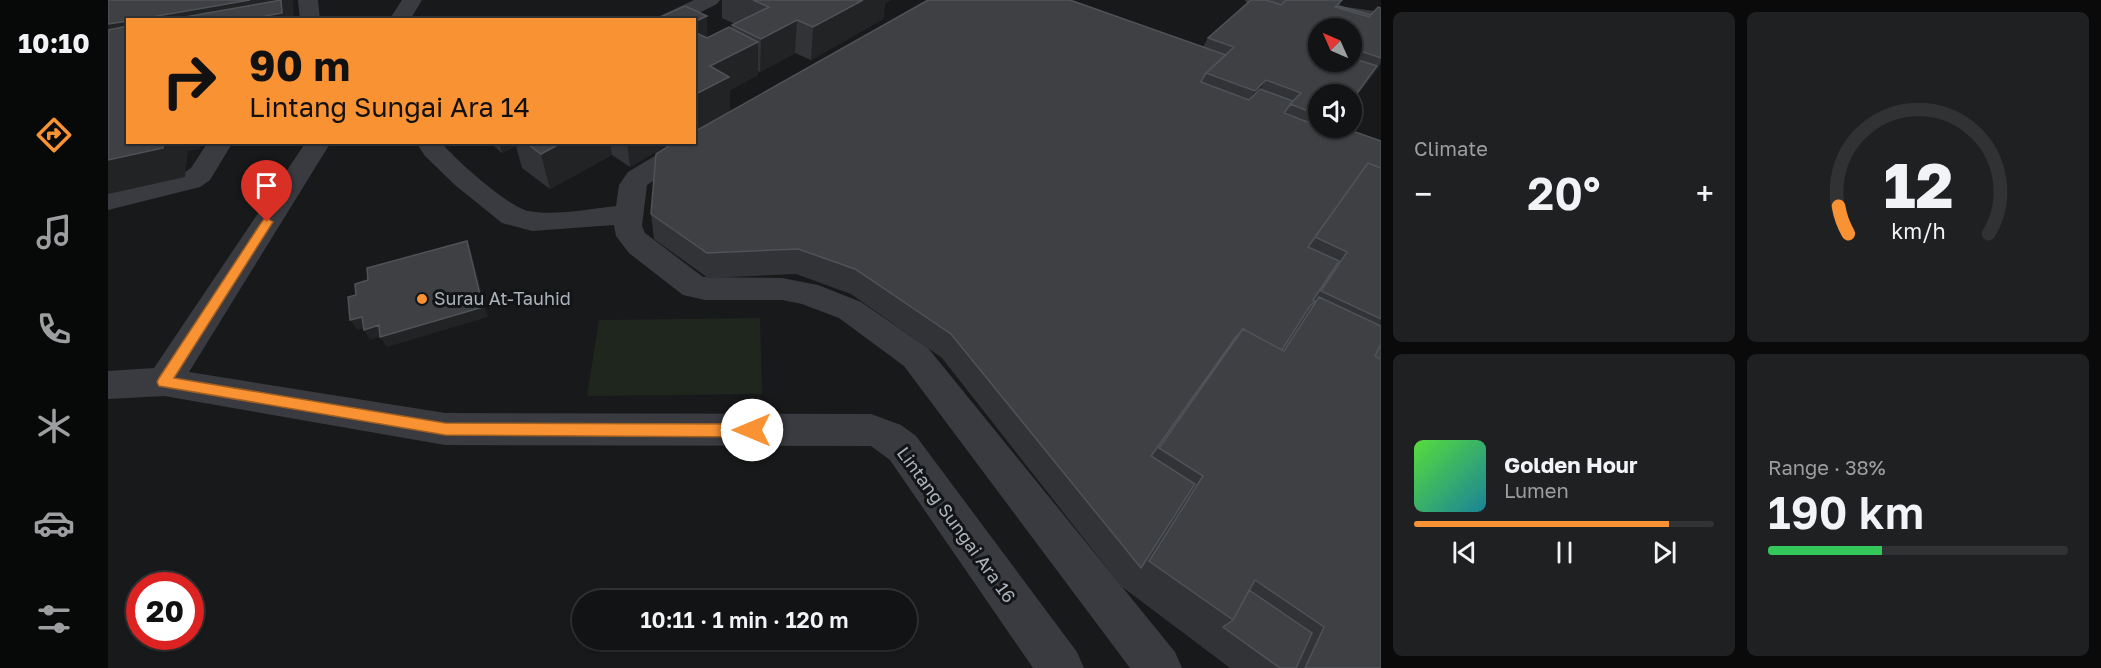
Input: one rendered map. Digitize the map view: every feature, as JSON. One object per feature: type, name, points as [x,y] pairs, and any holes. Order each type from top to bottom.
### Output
[{"type":"street","points":[[308,0],[310,18]]},
{"type":"street","points":[[400,18],[412,0]]},
{"type":"street","points":[[671,18],[710,0]]},
{"type":"street","points":[[1256,0],[1381,18]]},
{"type":"street","points":[[696,142],[709,134]]},
{"type":"street","points":[[108,201],[190,181],[201,174],[220,144]]},
{"type":"street","points":[[164,382],[318,144]]},
{"type":"street","points":[[429,144],[434,151],[507,213],[522,220],[629,214]]},
{"type":"street","points":[[693,144],[638,178],[633,185],[628,226],[630,236],[639,246],[694,287],[782,289],[807,293],[850,310],[916,357],[1159,668]]},
{"type":"street","name":"Lintang Sungai Ara 16","points":[[108,385],[164,382],[445,429],[871,430],[888,436],[903,448],[1061,668]]},
{"type":"shaded area","points":[[760,318],[762,394],[587,396],[599,320]]},
{"type":"building","points":[[108,0],[250,0],[146,18],[126,18],[126,21],[108,24]]},
{"type":"building","points":[[281,0],[282,13],[255,18],[179,18]]},
{"type":"building","points":[[753,0],[863,0],[813,27],[797,20],[761,39],[732,25],[769,7]]},
{"type":"building","points":[[928,0],[1070,0],[1226,55],[1206,73],[1201,82],[1249,100],[1260,89],[1293,101],[1284,113],[1308,122],[1308,138],[1362,138],[1362,134],[1381,141],[1381,168],[1368,163],[1308,247],[1339,261],[1282,350],[1243,329],[1151,456],[1195,484],[1141,568],[951,334],[855,269],[798,249],[707,253],[651,214],[656,154],[672,144],[696,144],[696,131]]},
{"type":"building","points":[[1251,0],[1266,0],[1281,5],[1286,0],[1342,0],[1335,7],[1369,17],[1378,7],[1381,8],[1381,58],[1362,51],[1362,18],[1308,18],[1308,72],[1362,72],[1362,61],[1377,66],[1362,86],[1362,84],[1308,84],[1308,111],[1290,104],[1301,93],[1266,80],[1255,91],[1206,73],[1234,47],[1208,38]]},
{"type":"building","points":[[685,6],[707,16],[696,21],[696,18],[658,18]]},
{"type":"building","points":[[1337,7],[1371,15],[1369,17]]},
{"type":"building","points":[[126,26],[126,144],[164,144],[163,148],[108,160],[108,30]]},
{"type":"building","points":[[729,27],[758,42],[710,66],[729,77],[696,94],[696,33],[707,38]]},
{"type":"building","points":[[528,144],[559,144],[541,154]]},
{"type":"building","points":[[1368,163],[1381,168],[1381,319],[1321,291],[1347,252],[1315,237]]},
{"type":"building","name":"Surau At-Tauhid","points":[[467,241],[483,307],[380,337],[379,325],[364,330],[362,317],[350,320],[348,297],[356,295],[355,284],[368,280],[367,268]]},
{"type":"building","points":[[1319,297],[1381,326],[1381,344],[1375,356],[1381,359],[1381,668],[1305,668],[1324,627],[1255,580],[1233,620],[1149,561],[1203,476],[1159,448],[1243,329],[1284,351]]},
{"type":"building","points":[[1381,344],[1381,359],[1375,356]]},
{"type":"building","points":[[1249,590],[1312,633],[1296,668],[1280,668],[1223,627],[1233,620]]},
{"type":"place","name":"Surau At-Tauhid","points":[[422,299]]},
{"type":"route","points":[[267,222],[164,382],[445,429],[752,430]]}]
